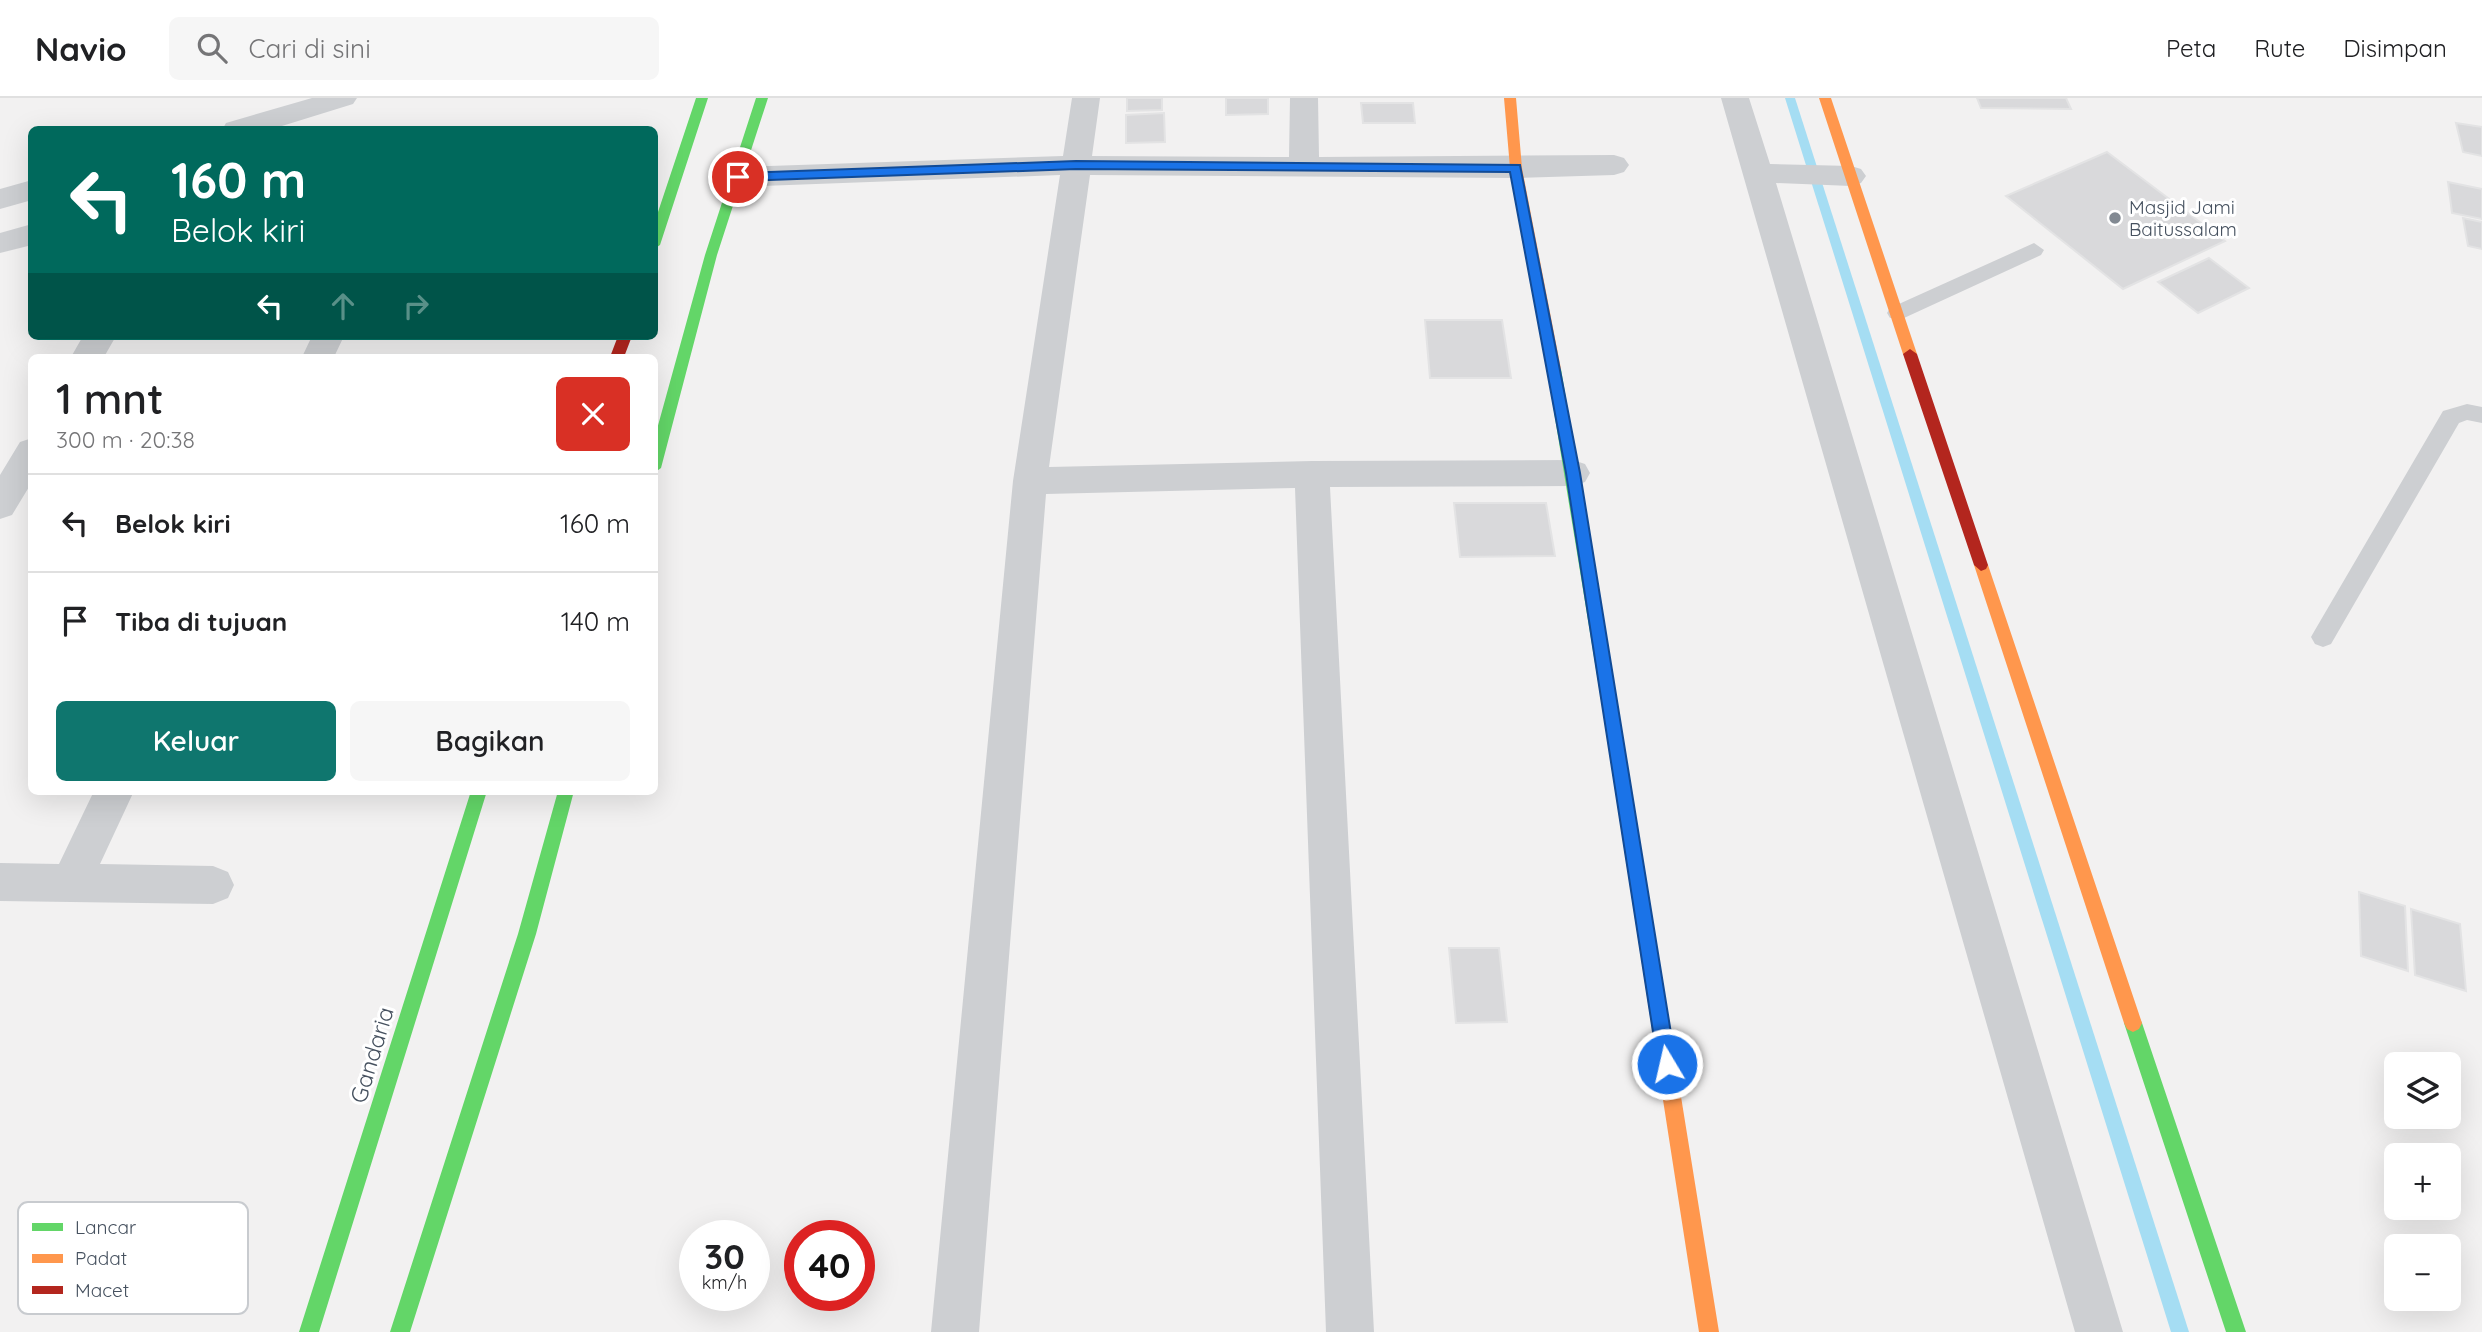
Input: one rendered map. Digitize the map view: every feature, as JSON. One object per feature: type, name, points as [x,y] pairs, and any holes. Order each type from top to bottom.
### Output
[{"type":"street","points":[[249,126],[343,98]]},
{"type":"street","points":[[658,233],[702,98]]},
{"type":"street","points":[[659,435],[762,98]]},
{"type":"street","points":[[955,1332],[1030,481],[1086,98]]},
{"type":"street","points":[[1304,98],[1304,165]]},
{"type":"street","points":[[1510,98],[1516,168],[1573,473],[1709,1332]]},
{"type":"street","points":[[1735,98],[1772,174],[1796,297],[2099,1332]]},
{"type":"street","points":[[1825,98],[1841,175],[1897,313],[2236,1332]]},
{"type":"street","points":[[738,177],[1076,165],[1516,168],[1614,165]]},
{"type":"street","points":[[1772,174],[1841,175]]},
{"type":"street","points":[[0,199],[28,191]]},
{"type":"street","points":[[0,243],[28,235]]},
{"type":"street","points":[[0,505],[28,458]]},
{"type":"street","points":[[1030,481],[1312,474],[1573,473]]},
{"type":"street","points":[[1312,474],[1350,1332]]},
{"type":"street","points":[[71,883],[112,795]]},
{"type":"street","name":"Gandaria","points":[[309,1332],[478,795]]},
{"type":"street","points":[[400,1332],[527,934],[565,795]]},
{"type":"street","points":[[0,881],[213,885]]},
{"type":"lane","points":[[1897,313],[2034,250]]},
{"type":"lane","points":[[2323,637],[2451,417],[2467,412],[2482,415]]},
{"type":"building","points":[[1127,98],[1162,98],[1162,110],[1127,111]]},
{"type":"building","points":[[1226,98],[1268,98],[1268,114],[1226,115]]},
{"type":"building","points":[[1977,98],[2066,98],[2071,109],[1981,108]]},
{"type":"building","points":[[1361,103],[1413,103],[1415,123],[1363,123]]},
{"type":"building","points":[[1164,113],[1165,142],[1126,143],[1126,115]]},
{"type":"building","points":[[2456,123],[2482,127],[2482,156],[2463,152]]},
{"type":"building","name":"Masjid Jami Baitussalam","points":[[2107,152],[2225,241],[2123,289],[2006,196]]},
{"type":"building","points":[[2448,182],[2482,189],[2482,219],[2452,213]]},
{"type":"building","points":[[2463,218],[2482,222],[2482,249],[2468,246]]},
{"type":"building","points":[[2209,258],[2249,288],[2198,313],[2158,282]]},
{"type":"building","points":[[1425,320],[1502,320],[1511,378],[1430,378]]},
{"type":"building","points":[[1454,503],[1546,503],[1555,556],[1460,557]]},
{"type":"building","points":[[2359,892],[2405,906],[2408,971],[2361,956]]},
{"type":"building","points":[[2411,909],[2460,924],[2466,991],[2415,975]]},
{"type":"building","points":[[1449,948],[1499,948],[1507,1022],[1456,1023]]},
{"type":"waterway","points":[[1790,98],[2180,1332]]},
{"type":"traffic: fast","points":[[658,233],[702,98]]},
{"type":"traffic: fast","points":[[658,453],[711,255],[762,98]]},
{"type":"traffic: fast","points":[[1554,369],[1609,700]]},
{"type":"traffic: fast","points":[[309,1332],[478,795]]},
{"type":"traffic: fast","points":[[400,1332],[527,934],[565,795]]},
{"type":"traffic: fast","points":[[2133,1023],[2236,1332]]},
{"type":"traffic: slow","points":[[1510,98],[1516,168],[1554,369]]},
{"type":"traffic: slow","points":[[1825,98],[1910,354]]},
{"type":"traffic: slow","points":[[1981,565],[2133,1023]]},
{"type":"traffic: slow","points":[[1609,700],[1709,1332]]},
{"type":"traffic: jam","points":[[618,354],[623,340]]},
{"type":"traffic: jam","points":[[1910,354],[1981,565]]},
{"type":"place","name":"Masjid Jami Baitussalam","points":[[2115,218]]},
{"type":"route","points":[[738,177],[1076,165],[1516,168],[1573,473],[1667,1064]]}]
